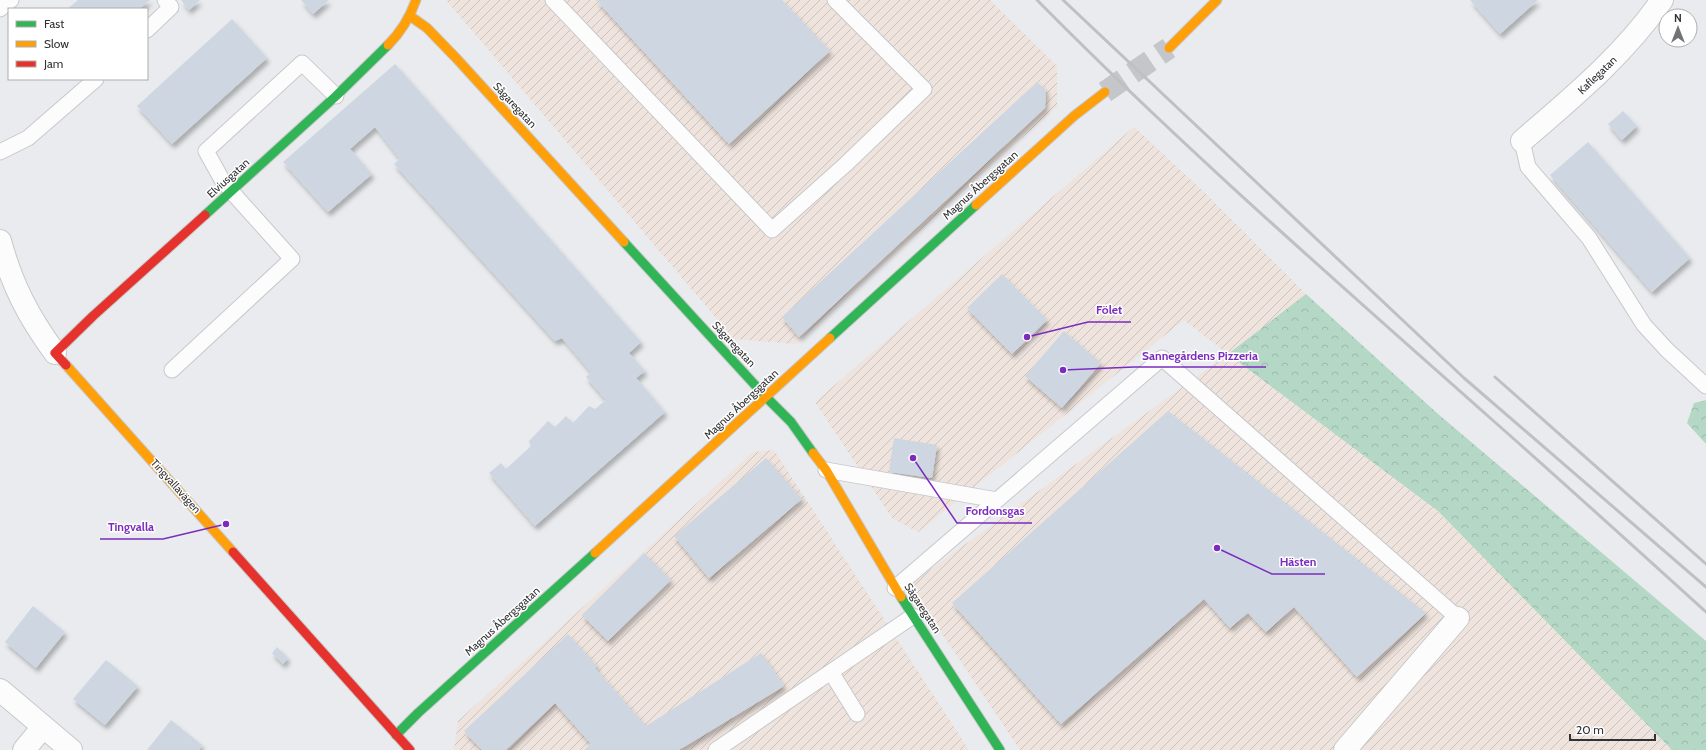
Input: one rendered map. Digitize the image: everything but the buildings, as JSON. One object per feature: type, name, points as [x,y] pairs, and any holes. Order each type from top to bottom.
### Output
[{"type":"street","name":"Elviusgatan","points":[[55,353],[93,316],[336,96],[396,37],[410,16],[416,0]]},
{"type":"street","points":[[1169,48],[1217,0]]},
{"type":"street","name":"Kaflegatan","points":[[1522,141],[1593,80],[1646,23],[1662,0]]},
{"type":"street","name":"Sågaregatan","points":[[410,16],[427,28],[766,397],[791,422],[826,470],[895,588],[1000,750]]},
{"type":"street","name":"Magnus Åbergsgatan","points":[[396,735],[418,713],[727,434],[1074,116],[1105,92]]},
{"type":"street","name":"Tingvallavägen","points":[[0,241],[7,267],[26,309],[36,327],[55,353],[147,454],[410,750]]},
{"type":"street","points":[[1345,750],[1458,618]]},
{"type":"street","points":[[0,690],[71,750]]},
{"type":"street","points":[[24,750],[43,727]]},
{"type":"lane","points":[[0,9],[11,0]]},
{"type":"lane","points":[[148,29],[171,7],[165,0]]},
{"type":"lane","points":[[554,0],[772,230],[846,164],[924,89],[835,0]]},
{"type":"lane","points":[[172,370],[292,259],[221,178],[206,151],[302,63],[336,96]]},
{"type":"lane","points":[[0,152],[28,138],[95,80]]},
{"type":"lane","points":[[1522,141],[1528,167],[1589,238],[1644,324],[1667,350],[1706,386]]},
{"type":"lane","points":[[895,588],[1162,358],[1458,618]]},
{"type":"lane","points":[[826,470],[997,500]]},
{"type":"lane","points":[[716,750],[913,616]]},
{"type":"lane","points":[[831,672],[857,714]]},
{"type":"shaded area","points":[[446,0],[990,0],[1057,66],[1057,106],[795,344],[734,339]]},
{"type":"shaded area","points":[[1134,127],[1204,192],[1306,294],[1229,354],[1438,511],[1672,750],[1020,750],[909,585],[1228,354],[1184,320],[918,532],[892,518],[815,402]]},
{"type":"shaded area","points":[[774,450],[969,750],[454,750],[458,721],[753,452]]},
{"type":"green space","points":[[1306,294],[1438,414],[1706,641],[1706,750],[1672,750],[1438,511],[1228,354]]},
{"type":"green space","points":[[1706,400],[1706,444],[1687,423],[1694,403]]},
{"type":"tunnel","points":[[1105,92],[1169,48]]},
{"type":"railway","points":[[1037,0],[1147,108],[1203,160],[1706,612]]},
{"type":"railway","points":[[1063,0],[1464,378],[1706,587]]},
{"type":"railway","points":[[1495,377],[1706,564]]},
{"type":"traffic: fast","points":[[205,215],[336,96],[388,45]]},
{"type":"traffic: fast","points":[[830,338],[976,205]]},
{"type":"traffic: fast","points":[[624,242],[766,397],[791,422],[813,453]]},
{"type":"traffic: fast","points":[[396,735],[418,713],[595,553]]},
{"type":"traffic: fast","points":[[901,597],[1000,750]]},
{"type":"traffic: slow","points":[[388,45],[405,24],[416,0]]},
{"type":"traffic: slow","points":[[1169,48],[1217,0]]},
{"type":"traffic: slow","points":[[410,16],[427,28],[457,59],[624,242]]},
{"type":"traffic: slow","points":[[976,205],[1074,116],[1105,92]]},
{"type":"traffic: slow","points":[[595,553],[830,338]]},
{"type":"traffic: slow","points":[[66,365],[233,552]]},
{"type":"traffic: slow","points":[[813,453],[826,470],[901,597]]},
{"type":"traffic: jam","points":[[66,365],[55,353],[93,316],[205,215]]},
{"type":"traffic: jam","points":[[233,552],[410,750]]},
{"type":"place","name":"Fölet","points":[[1027,337]]},
{"type":"place","name":"Sannegårdens Pizzeria","points":[[1063,370]]},
{"type":"place","name":"Fordonsgas","points":[[913,458]]},
{"type":"place","name":"Tingvalla","points":[[226,524]]},
{"type":"place","name":"Hästen","points":[[1217,548]]}]
